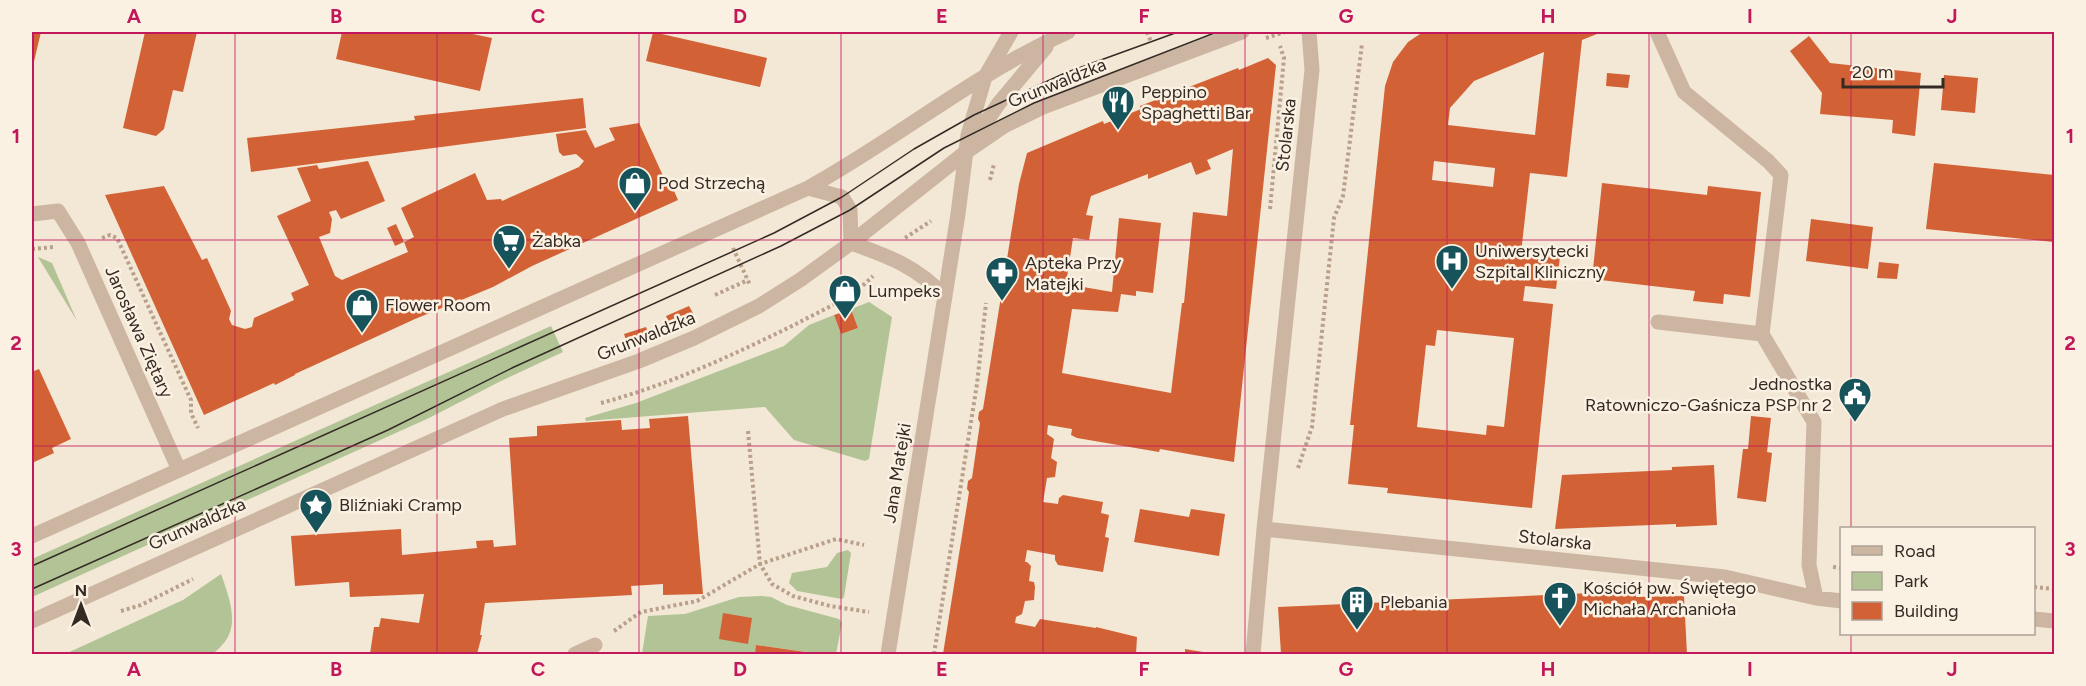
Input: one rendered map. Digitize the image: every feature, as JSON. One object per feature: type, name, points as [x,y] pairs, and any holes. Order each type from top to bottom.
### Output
[{"type":"street","points":[[985,77],[1011,32]]},
{"type":"street","name":"Grunwaldzka","points":[[32,536],[808,188],[1055,35],[1068,32]]},
{"type":"street","name":"Grunwaldzka","points":[[32,621],[503,409],[582,382],[694,338],[759,306],[800,280],[851,243],[966,152],[1004,126],[1043,107],[1242,32]]},
{"type":"street","name":"Stolarska","points":[[1252,654],[1312,70],[1309,32]]},
{"type":"street","points":[[1657,32],[1684,92],[1768,161],[1780,175],[1762,334],[1814,422],[1809,565],[1816,598]]},
{"type":"street","points":[[966,152],[999,103],[1055,35]]},
{"type":"street","name":"Jana Matejki","points":[[888,654],[958,214],[968,135],[985,77]]},
{"type":"street","points":[[808,188],[842,197],[850,210],[851,243],[888,256],[930,280],[945,297]]},
{"type":"street","name":"Jarosława Ziętary","points":[[32,214],[58,211],[78,243],[179,470]]},
{"type":"street","points":[[1658,322],[1762,334]]},
{"type":"street","name":"Stolarska","points":[[1264,529],[1725,577],[1816,598],[1840,601]]},
{"type":"street","points":[[2035,619],[2055,621]]},
{"type":"street","points":[[575,654],[595,645]]},
{"type":"path","points":[[1260,40],[1281,32],[1290,32]]},
{"type":"path","points":[[1296,478],[1312,427],[1334,218],[1342,196],[1362,44]]},
{"type":"path","points":[[990,182],[997,158]]},
{"type":"path","points":[[591,406],[688,374],[747,348],[837,303],[871,278],[902,241],[936,218],[958,214]]},
{"type":"path","points":[[735,251],[753,291]]},
{"type":"path","points":[[715,295],[748,280]]},
{"type":"path","points":[[934,654],[977,384],[986,303]]},
{"type":"path","points":[[748,431],[760,564],[772,584],[793,596],[830,606],[894,616]]},
{"type":"path","points":[[595,645],[641,612],[697,602],[760,564],[836,539],[864,545]]},
{"type":"path","points":[[1809,565],[1840,568]]},
{"type":"path","points":[[141,605],[198,576]]},
{"type":"path","points":[[2035,587],[2055,589]]},
{"type":"green space","points":[[38,257],[52,263],[77,321]]},
{"type":"green space","points":[[869,302],[892,317],[869,459],[865,461],[794,440],[765,407],[586,421],[585,418],[636,403],[784,346],[809,325],[834,315],[841,334],[858,328],[851,309]]},
{"type":"green space","points":[[551,326],[563,352],[429,418],[32,597],[32,559]]},
{"type":"green space","points":[[848,550],[851,553],[842,599],[797,591],[789,583],[792,573],[827,567],[837,553]]},
{"type":"green space","points":[[221,574],[231,607],[232,624],[226,640],[213,654],[65,654],[183,600]]},
{"type":"green space","points":[[739,597],[771,597],[787,605],[839,619],[842,623],[836,654],[757,645],[755,654],[642,654],[648,616],[685,614]]},
{"type":"building","points":[[32,32],[41,32],[32,70]]},
{"type":"building","points":[[145,32],[197,32],[183,92],[173,90],[164,129],[156,136],[123,128]]},
{"type":"building","points":[[342,32],[463,32],[492,38],[480,91],[336,59]]},
{"type":"building","points":[[653,32],[767,58],[760,87],[646,61]]},
{"type":"building","points":[[1423,32],[1602,32],[1582,40],[1567,177],[1530,173],[1521,253],[1560,257],[1556,289],[1525,286],[1523,301],[1553,304],[1532,508],[1387,493],[1388,488],[1348,484],[1354,425],[1350,425],[1385,86],[1393,62],[1408,42]],"holes":[[[1544,52],[1535,135],[1448,125],[1450,108],[1474,81]],[[1434,161],[1495,168],[1493,187],[1432,180]],[[1437,330],[1514,338],[1504,427],[1487,425],[1486,435],[1417,427],[1426,345],[1435,346]]]},
{"type":"building","points":[[1809,36],[1830,63],[1921,73],[1915,136],[1892,133],[1893,120],[1820,114],[1822,93],[1790,51]]},
{"type":"building","points":[[1268,58],[1276,65],[1234,462],[1077,438],[1071,435],[1072,429],[1048,425],[1047,434],[1054,439],[1051,458],[1057,462],[1055,477],[1047,478],[1043,502],[1058,504],[1059,498],[1063,495],[1103,502],[1101,513],[1109,515],[1105,537],[1109,538],[1103,572],[1058,565],[1055,555],[1027,550],[1025,562],[1031,566],[1029,581],[1034,582],[1034,600],[1025,601],[1022,614],[1016,617],[1015,623],[1035,627],[1040,619],[1096,627],[1137,637],[1136,654],[943,654],[969,492],[968,481],[972,478],[980,423],[979,412],[983,409],[1019,184],[1027,153],[1103,121],[1104,124],[1141,109],[1140,106],[1238,68],[1239,70]],"holes":[[[1233,149],[1227,216],[1193,212],[1184,303],[1182,303],[1171,393],[1062,373],[1072,309],[1118,312],[1121,294],[1136,296],[1136,291],[1153,293],[1161,223],[1119,218],[1112,292],[1066,284],[1073,238],[1089,240],[1093,216],[1086,215],[1091,196],[1148,174],[1148,179],[1191,162],[1196,175],[1211,169],[1207,160]]]},
{"type":"building","points":[[1607,73],[1630,75],[1628,88],[1606,86]]},
{"type":"building","points":[[1944,75],[1978,78],[1975,113],[1941,110]]},
{"type":"building","points":[[583,98],[586,128],[251,172],[247,138],[415,120],[414,116]]},
{"type":"building","points":[[639,123],[664,178],[668,177],[678,200],[532,266],[493,287],[415,319],[275,385],[274,383],[204,415],[105,195],[164,186],[202,260],[207,258],[231,311],[229,319],[232,325],[245,329],[252,327],[254,318],[294,300],[291,293],[309,285],[277,216],[311,201],[297,168],[317,165],[319,169],[368,161],[385,201],[341,219],[336,210],[329,212],[332,219],[330,233],[319,237],[335,276],[342,280],[408,252],[404,242],[414,237],[401,208],[475,173],[487,200],[501,199],[502,201],[579,167],[584,161],[576,154],[563,156],[559,152],[556,134],[586,130],[595,148],[615,140],[609,128]]},
{"type":"building","points":[[1934,163],[2054,175],[2054,242],[1926,229]]},
{"type":"building","points":[[1602,183],[1707,195],[1708,186],[1761,192],[1750,297],[1724,294],[1723,304],[1693,301],[1695,291],[1592,279]]},
{"type":"building","points":[[1811,219],[1873,227],[1868,269],[1806,261]]},
{"type":"building","points":[[396,224],[404,242],[395,246],[387,228]]},
{"type":"building","points":[[1879,262],[1899,264],[1897,279],[1877,278]]},
{"type":"building","points":[[689,306],[694,315],[670,326],[666,316]]},
{"type":"building","points":[[851,309],[858,328],[841,334],[834,315]]},
{"type":"building","points":[[646,327],[649,335],[627,343],[624,334]]},
{"type":"building","points":[[32,365],[34,371],[39,369],[71,439],[52,448],[54,453],[32,463]]},
{"type":"building","points":[[688,416],[703,594],[663,595],[663,584],[631,586],[632,595],[485,603],[480,635],[482,635],[477,654],[370,654],[374,627],[379,627],[381,618],[419,623],[424,594],[350,597],[349,582],[295,586],[291,536],[401,529],[402,555],[477,548],[476,541],[493,540],[494,547],[516,545],[509,438],[537,436],[537,426],[621,420],[622,430],[650,428],[649,419]]},
{"type":"building","points":[[1751,416],[1771,418],[1767,452],[1772,453],[1766,502],[1737,498],[1743,449],[1748,449]]},
{"type":"building","points":[[1714,465],[1717,525],[1676,527],[1676,524],[1555,529],[1562,475],[1672,470],[1672,467]]},
{"type":"building","points":[[1140,509],[1189,517],[1191,509],[1225,514],[1219,556],[1134,542]]},
{"type":"building","name":"Kościół pw. Świętego Michała Archanioła","points":[[1636,591],[1636,597],[1684,596],[1687,654],[1281,654],[1278,607]]},
{"type":"building","points":[[723,613],[752,618],[748,644],[719,639]]},
{"type":"building","points":[[756,645],[813,653],[813,654],[755,654]]},
{"type":"building","points":[[1185,649],[1209,653],[1209,654],[1185,654]]},
{"type":"tram line","points":[[32,566],[774,233],[842,197],[914,149],[974,115],[1065,73],[1178,32]]},
{"type":"tram line","points":[[32,589],[388,430],[514,367],[781,246],[850,210],[944,148],[1034,103],[1217,32]]},
{"type":"place","name":"Peppino Spaghetti Bar","points":[[1118,131]]},
{"type":"place","name":"Pod Strzechą","points":[[635,212]]},
{"type":"place","name":"Żabka","points":[[509,270]]},
{"type":"place","name":"Uniwersytecki Szpital Kliniczny","points":[[1452,290]]},
{"type":"place","name":"Apteka Przy Matejki","points":[[1002,302]]},
{"type":"place","name":"Lumpeks","points":[[845,320]]},
{"type":"place","name":"Flower Room","points":[[362,334]]},
{"type":"place","name":"Jednostka Ratowniczo-Gaśnicza PSP nr 2","points":[[1855,423]]},
{"type":"place","name":"Bliźniaki Cramp","points":[[316,534]]},
{"type":"place","name":"Kościół pw. Świętego Michała Archanioła","points":[[1560,627]]},
{"type":"place","name":"Plebania","points":[[1357,631]]}]
